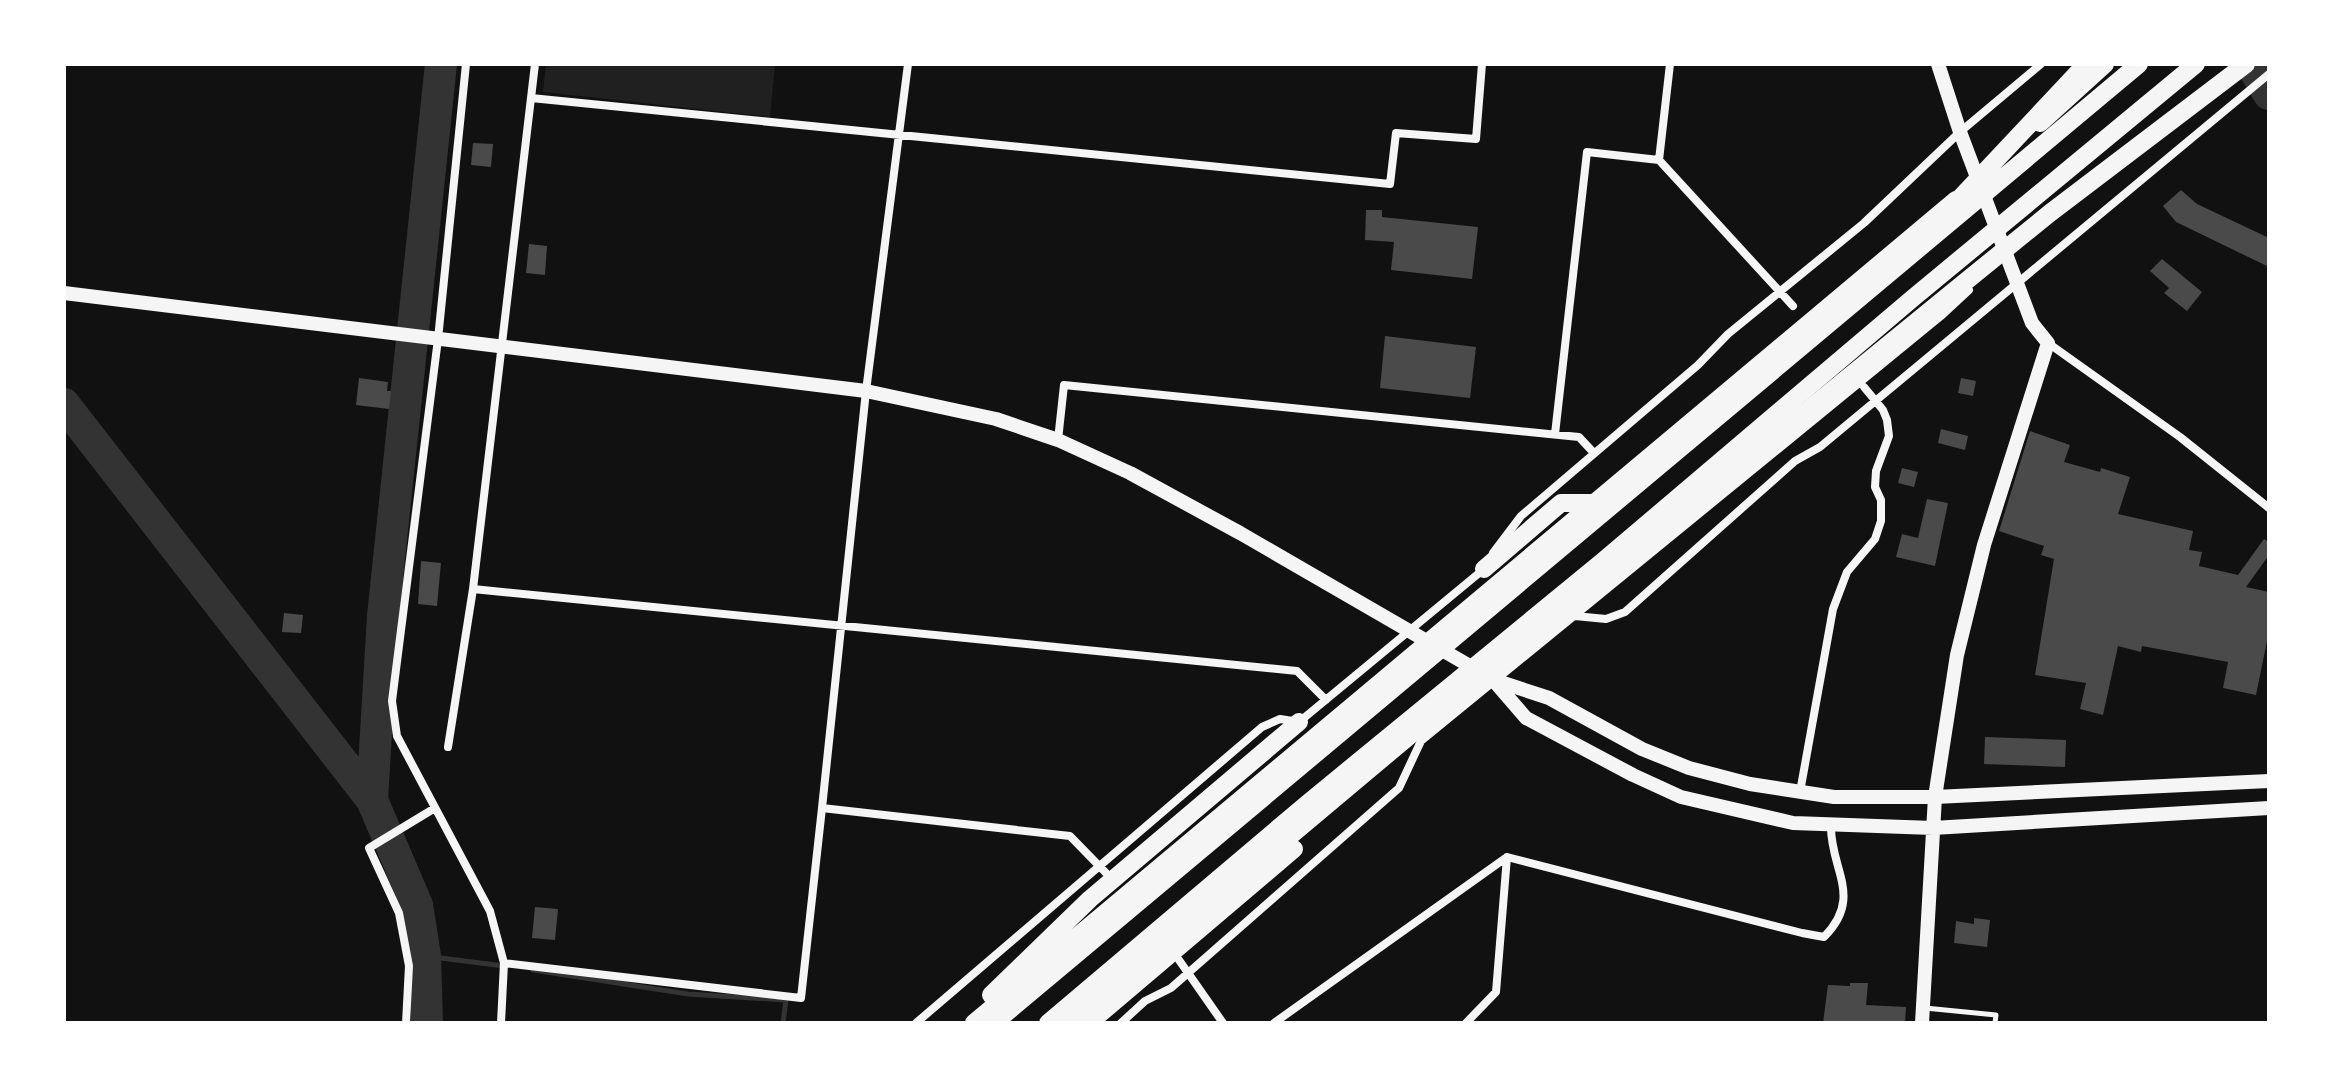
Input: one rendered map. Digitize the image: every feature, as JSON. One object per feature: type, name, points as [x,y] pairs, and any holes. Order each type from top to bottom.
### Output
[{"type":"highway","points":[[1891,271],[2086,64]]},
{"type":"highway","points":[[972,1023],[1931,223],[2105,64]]},
{"type":"highway","points":[[994,1023],[2139,64]]},
{"type":"highway","points":[[1048,1023],[2196,64]]},
{"type":"highway","points":[[1067,1023],[1319,811],[1965,282],[2050,213],[2246,64]]},
{"type":"highway","points":[[1484,569],[1561,503],[1586,508]]},
{"type":"highway","points":[[972,1023],[983,1003],[1090,899],[1299,722]]},
{"type":"highway","points":[[1089,1023],[1421,741]]},
{"type":"main road","points":[[1922,1015],[1935,797],[1957,655],[1984,545],[2048,343],[2032,323],[1960,132],[1938,64]]},
{"type":"main road","points":[[64,293],[866,391],[996,419],[1058,440],[1130,473],[1494,680],[1549,698],[1642,749],[1689,768],[1750,784],[1834,797],[1935,797],[2269,781]]},
{"type":"main road","points":[[1494,680],[1526,718],[1633,775],[1681,797],[1753,815],[1831,826],[1933,828],[2269,808]]},
{"type":"street","points":[[466,64],[392,701],[397,736],[490,911],[504,963],[501,1023]]},
{"type":"street","points":[[448,747],[473,589],[535,64]]},
{"type":"street","points":[[504,963],[801,998],[866,391],[908,64]]},
{"type":"street","points":[[531,98],[1390,184],[1396,133],[1476,139],[1482,64]]},
{"type":"street","points":[[1659,160],[1670,64]]},
{"type":"street","points":[[916,1023],[1262,727],[1280,719],[1299,722],[1484,569],[1499,543],[1521,516],[1698,365],[1728,334],[1864,223],[1960,132],[2041,64]]},
{"type":"street","points":[[1575,616],[1606,619],[1625,612],[1795,461],[1820,447],[2269,74]]},
{"type":"street","points":[[1555,434],[1587,152],[1659,160],[1793,306]]},
{"type":"street","points":[[1121,1023],[1145,1001],[1171,988],[1399,788],[1421,741],[1941,316],[2050,213]]},
{"type":"street","points":[[2048,343],[2180,437],[2269,508]]},
{"type":"street","points":[[1058,440],[1064,385],[1579,437],[1593,452]]},
{"type":"street","points":[[1800,792],[1833,609],[1847,572],[1875,539],[1881,521],[1881,500],[1875,487],[1876,471],[1889,436],[1887,420],[1864,387]]},
{"type":"street","points":[[473,589],[1297,671],[1326,700]]},
{"type":"street","points":[[406,1023],[409,966],[399,913],[369,848],[435,808]]},
{"type":"street","points":[[822,808],[1070,836],[1108,875]]},
{"type":"street","points":[[1274,1023],[1507,857],[1824,937],[1834,926],[1842,907],[1843,878],[1831,844],[1831,826]]},
{"type":"street","points":[[1466,1023],[1496,992],[1507,857]]},
{"type":"street","points":[[1179,960],[1223,1023]]},
{"type":"lane","points":[[1922,1015],[1996,1015],[1995,1023]]},
{"type":"shaded area","points":[[546,64],[775,64],[770,117],[543,92]]},
{"type":"building","points":[[473,143],[493,144],[491,167],[471,165]]},
{"type":"building","points":[[2181,190],[2197,204],[2269,238],[2269,267],[2176,222],[2163,206]]},
{"type":"building","points":[[1366,210],[1382,210],[1382,217],[1478,227],[1472,279],[1391,270],[1394,242],[1365,240]]},
{"type":"building","points":[[529,244],[547,246],[545,275],[526,273]]},
{"type":"building","points":[[2162,259],[2202,292],[2187,311],[2164,293],[2169,288],[2150,271]]},
{"type":"building","points":[[1385,336],[1476,347],[1470,398],[1380,388]]},
{"type":"building","points":[[359,378],[388,382],[387,391],[391,391],[389,409],[356,405]]},
{"type":"building","points":[[1961,378],[1976,381],[1973,396],[1958,393]]},
{"type":"building","points":[[1941,429],[1968,436],[1965,450],[1938,443]]},
{"type":"building","points":[[2030,431],[2070,445],[2064,462],[2130,477],[2118,514],[2193,531],[2189,550],[2202,552],[2199,566],[2238,575],[2264,539],[2269,542],[2269,555],[2246,587],[2269,592],[2269,631],[2256,695],[2223,688],[2228,662],[2142,646],[2141,652],[2118,646],[2103,715],[2080,709],[2086,683],[2035,675],[2054,559],[2041,555],[2044,546],[1999,531]]},
{"type":"building","points":[[1902,468],[1918,472],[1914,487],[1898,483]]},
{"type":"building","points":[[1927,499],[1948,503],[1935,566],[1896,557],[1902,534],[1918,538]]},
{"type":"building","points":[[421,561],[441,563],[437,606],[418,604]]},
{"type":"building","points":[[284,613],[303,615],[301,633],[282,632]]},
{"type":"building","points":[[1985,737],[2066,740],[2065,767],[1984,764]]},
{"type":"building","points":[[535,907],[558,909],[555,940],[532,938]]},
{"type":"building","points":[[1974,918],[1990,920],[1987,947],[1954,943],[1956,921],[1974,924]]},
{"type":"building","points":[[1850,983],[1868,983],[1866,1005],[1906,1007],[1905,1023],[1823,1023],[1828,985],[1850,986]]},
{"type":"waterway","points":[[372,800],[383,616],[441,64]]},
{"type":"waterway","points":[[2251,64],[2269,94]]},
{"type":"waterway","points":[[64,404],[372,800],[417,905],[425,956],[427,1023]]},
{"type":"waterway","points":[[425,956],[504,966]]},
{"type":"waterway","points":[[533,970],[688,994],[786,1000],[783,1023]]}]
